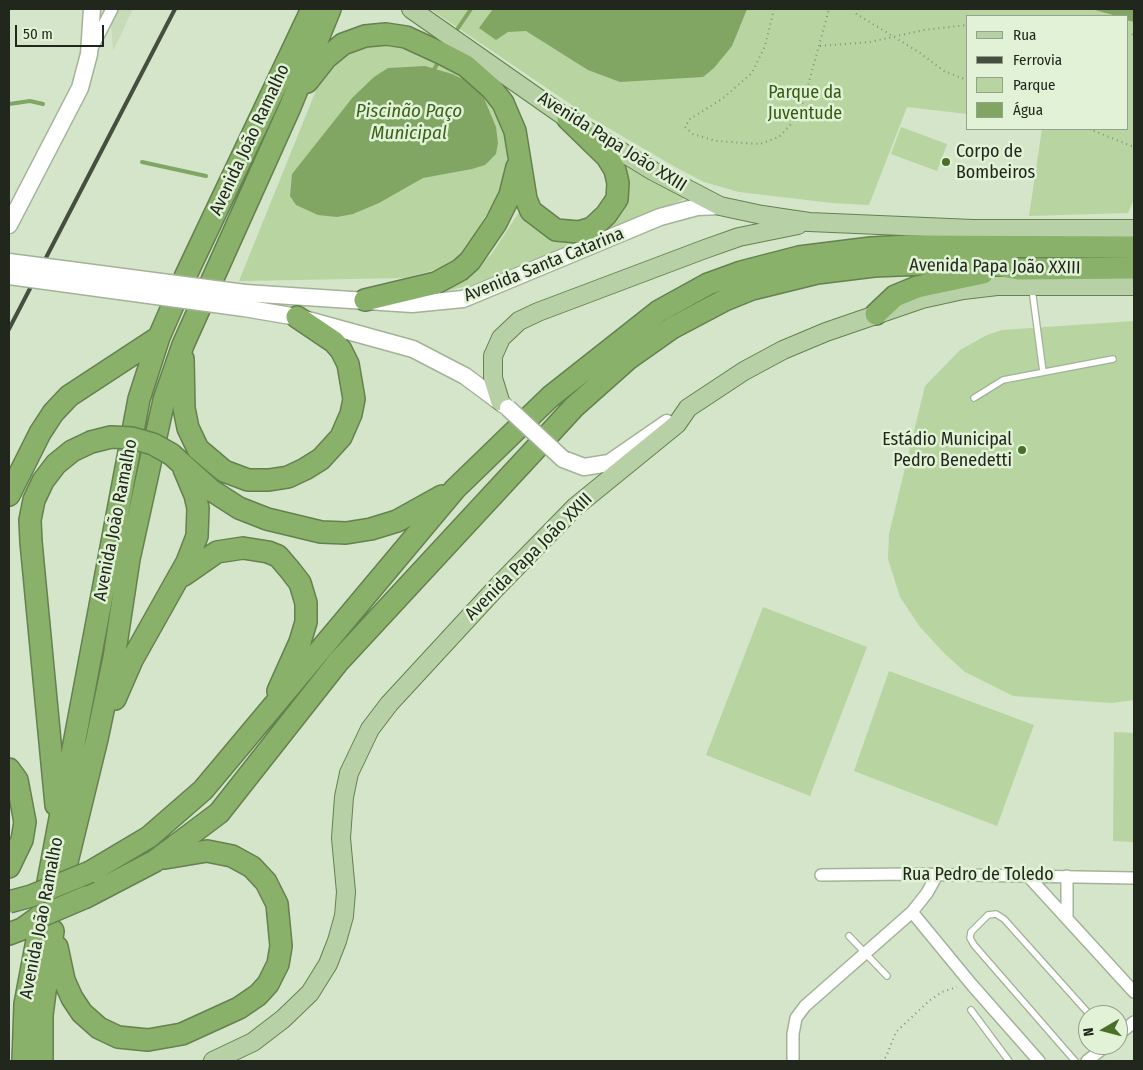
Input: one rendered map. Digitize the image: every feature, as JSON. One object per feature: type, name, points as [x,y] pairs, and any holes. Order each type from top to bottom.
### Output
[{"type":"highway","name":"Avenida João Ramalho","points":[[23,1061],[26,1004],[139,399],[159,337],[186,275],[312,9]]},
{"type":"highway","name":"Avenida João Ramalho","points":[[42,1061],[46,921],[74,827],[97,739],[114,658],[129,559],[164,400],[183,345],[290,107],[330,9]]},
{"type":"highway","points":[[290,107],[313,73],[344,44],[365,36],[386,34],[406,37],[472,60],[503,103],[515,131],[526,199],[531,211],[556,230],[579,232],[592,228],[606,216],[616,198],[618,183],[615,170],[607,157],[568,119]]},
{"type":"highway","points":[[365,300],[436,283],[460,270],[470,260],[496,223],[510,195],[519,160]]},
{"type":"highway","name":"Avenida Papa João XXIII","points":[[9,902],[31,896],[90,872],[120,856],[177,814],[203,790],[267,716],[455,489],[550,397],[622,338],[659,311],[708,284],[741,272],[799,257],[871,248],[1134,247]]},
{"type":"highway","name":"Avenida Papa João XXIII","points":[[46,921],[86,897],[155,861],[219,814],[338,662],[574,407],[628,359],[672,328],[725,300],[752,289],[817,273],[874,266],[949,263],[986,264],[1025,277],[1134,268]]},
{"type":"highway","points":[[876,314],[895,296],[917,287],[960,276],[1025,277]]},
{"type":"highway","points":[[183,345],[184,408],[188,428],[198,449],[224,471],[248,480],[269,480],[288,476],[306,469],[321,459],[341,437],[354,399],[348,364],[341,350],[334,342],[297,317]]},
{"type":"highway","points":[[9,495],[40,433],[58,408],[82,387],[129,359],[159,337]]},
{"type":"highway","points":[[58,831],[30,520],[34,500],[43,481],[56,464],[72,451],[91,442],[112,437],[153,444],[176,459],[211,490],[239,508],[267,519],[321,532],[346,533],[371,529],[397,521],[455,489]]},
{"type":"highway","points":[[97,739],[132,660],[193,550],[199,522],[195,495],[176,459]]},
{"type":"highway","points":[[176,581],[201,561],[217,552],[257,548],[278,556],[300,583],[306,603],[306,622],[300,642],[267,716]]},
{"type":"highway","points":[[9,769],[17,780],[26,822],[22,840],[9,867]]},
{"type":"highway","points":[[46,921],[64,980],[72,998],[82,1013],[99,1028],[118,1037],[142,1040],[164,1039],[182,1034],[239,1008],[268,984],[278,964],[281,946],[280,924],[277,904],[266,882],[252,867],[232,856],[207,851],[155,861]]},
{"type":"highway","points":[[9,924],[46,921]]},
{"type":"highway","points":[[9,934],[46,921]]},
{"type":"highway","points":[[9,1041],[26,1004]]},
{"type":"main road","points":[[9,225],[80,88],[89,54],[92,9]]},
{"type":"main road","name":"Avenida Papa João XXIII","points":[[411,9],[431,22],[472,60],[653,171],[720,206],[809,222],[973,229],[1130,227]]},
{"type":"main road","name":"Avenida Santa Catarina","points":[[244,300],[365,300],[425,304],[463,299],[660,217],[697,207],[720,206]]},
{"type":"main road","points":[[504,405],[493,378],[493,356],[501,338],[519,321],[560,303],[731,240],[809,222]]},
{"type":"main road","points":[[9,262],[244,300],[297,317],[413,349],[466,376],[504,405],[563,459],[584,467],[609,463],[688,408]]},
{"type":"main road","points":[[9,276],[244,300]]},
{"type":"main road","name":"Avenida Papa João XXIII","points":[[1025,277],[1134,286]]},
{"type":"main road","name":"Avenida Papa João XXIII","points":[[213,1061],[253,1042],[283,1019],[310,993],[328,964],[344,916],[346,892],[341,838],[344,797],[349,773],[370,729],[389,704],[489,595],[575,506],[677,424],[688,408],[744,371],[783,350],[876,314]]},
{"type":"street","points":[[89,54],[112,9]]},
{"type":"street","name":"Rua Pedro de Toledo","points":[[821,875],[1027,875],[1134,878]]},
{"type":"street","points":[[794,1061],[793,1034],[796,1018],[805,1006],[912,912],[927,893],[937,875]]},
{"type":"street","points":[[1027,875],[1067,916],[1134,992]]},
{"type":"street","points":[[1067,876],[1067,916]]},
{"type":"street","points":[[912,912],[972,985],[1040,1061]]},
{"type":"lane","points":[[1025,277],[1040,342],[1043,372]]},
{"type":"lane","points":[[974,398],[1003,380],[1113,359]]},
{"type":"lane","points":[[1075,1061],[974,945],[970,938],[971,932],[988,915],[996,914],[1004,919],[1081,1005]]},
{"type":"lane","points":[[849,936],[887,976]]},
{"type":"lane","points":[[971,1010],[1009,1061]]},
{"type":"path","points":[[774,9],[766,46],[752,73],[722,99],[690,118],[685,127],[693,134],[716,141],[760,144],[779,137],[792,123],[804,100],[829,9]]},
{"type":"path","points":[[855,9],[855,13],[944,71],[966,80]]},
{"type":"path","points":[[820,46],[870,42],[892,36],[966,25]]},
{"type":"path","points":[[1092,130],[1134,147]]},
{"type":"path","points":[[881,1061],[886,1057],[896,1032],[929,1000],[954,987],[972,985]]},
{"type":"shaded area","points":[[110,9],[133,9],[113,51]]},
{"type":"green space","name":"Parque da Juventude","points":[[430,9],[1134,9],[1134,199],[1128,213],[1029,216],[1042,130],[1128,130],[1128,15],[966,15],[966,114],[907,107],[869,205],[832,203],[739,192],[704,182],[591,118]]},
{"type":"green space","points":[[398,44],[477,82],[510,140],[501,191],[456,264],[405,278],[239,281],[317,88],[343,57],[368,46]]},
{"type":"green space","points":[[901,127],[947,144],[937,171],[891,154]]},
{"type":"green space","points":[[618,156],[650,181],[689,197],[471,285],[447,291],[491,255],[523,206],[527,214],[606,228]]},
{"type":"green space","name":"Estádio Municipal Pedro Benedetti","points":[[1134,321],[1134,700],[1111,703],[1013,696],[965,672],[920,627],[900,597],[888,559],[889,534],[925,386],[960,350],[987,335],[1002,330]]},
{"type":"green space","points":[[763,607],[867,647],[810,796],[706,755]]},
{"type":"green space","points":[[889,671],[1034,725],[997,826],[854,771]]},
{"type":"green space","points":[[1114,732],[1134,733],[1134,842],[1113,841]]},
{"type":"water","points":[[493,9],[747,9],[732,46],[714,68],[703,77],[620,82],[588,70],[526,31],[508,32],[496,40],[479,28]]},
{"type":"water","points":[[1091,9],[1134,9],[1134,22],[1128,20],[1128,15],[1113,15]]},
{"type":"water","name":"Piscinão Paço Municipal","points":[[425,66],[452,74],[479,86],[496,127],[498,143],[496,154],[485,165],[423,178],[379,203],[353,214],[337,217],[318,215],[296,205],[290,196],[292,174],[353,97],[374,77],[388,68]]},
{"type":"waterway","points":[[454,34],[471,9]]},
{"type":"waterway","points":[[432,73],[440,59]]},
{"type":"waterway","points":[[9,104],[30,101],[43,104]]},
{"type":"waterway","points":[[142,162],[206,176]]},
{"type":"railway","points":[[9,329],[175,9]]},
{"type":"place","name":"Corpo de Bombeiros","points":[[946,162]]},
{"type":"place","name":"Estádio Municipal Pedro Benedetti","points":[[1022,450]]}]
